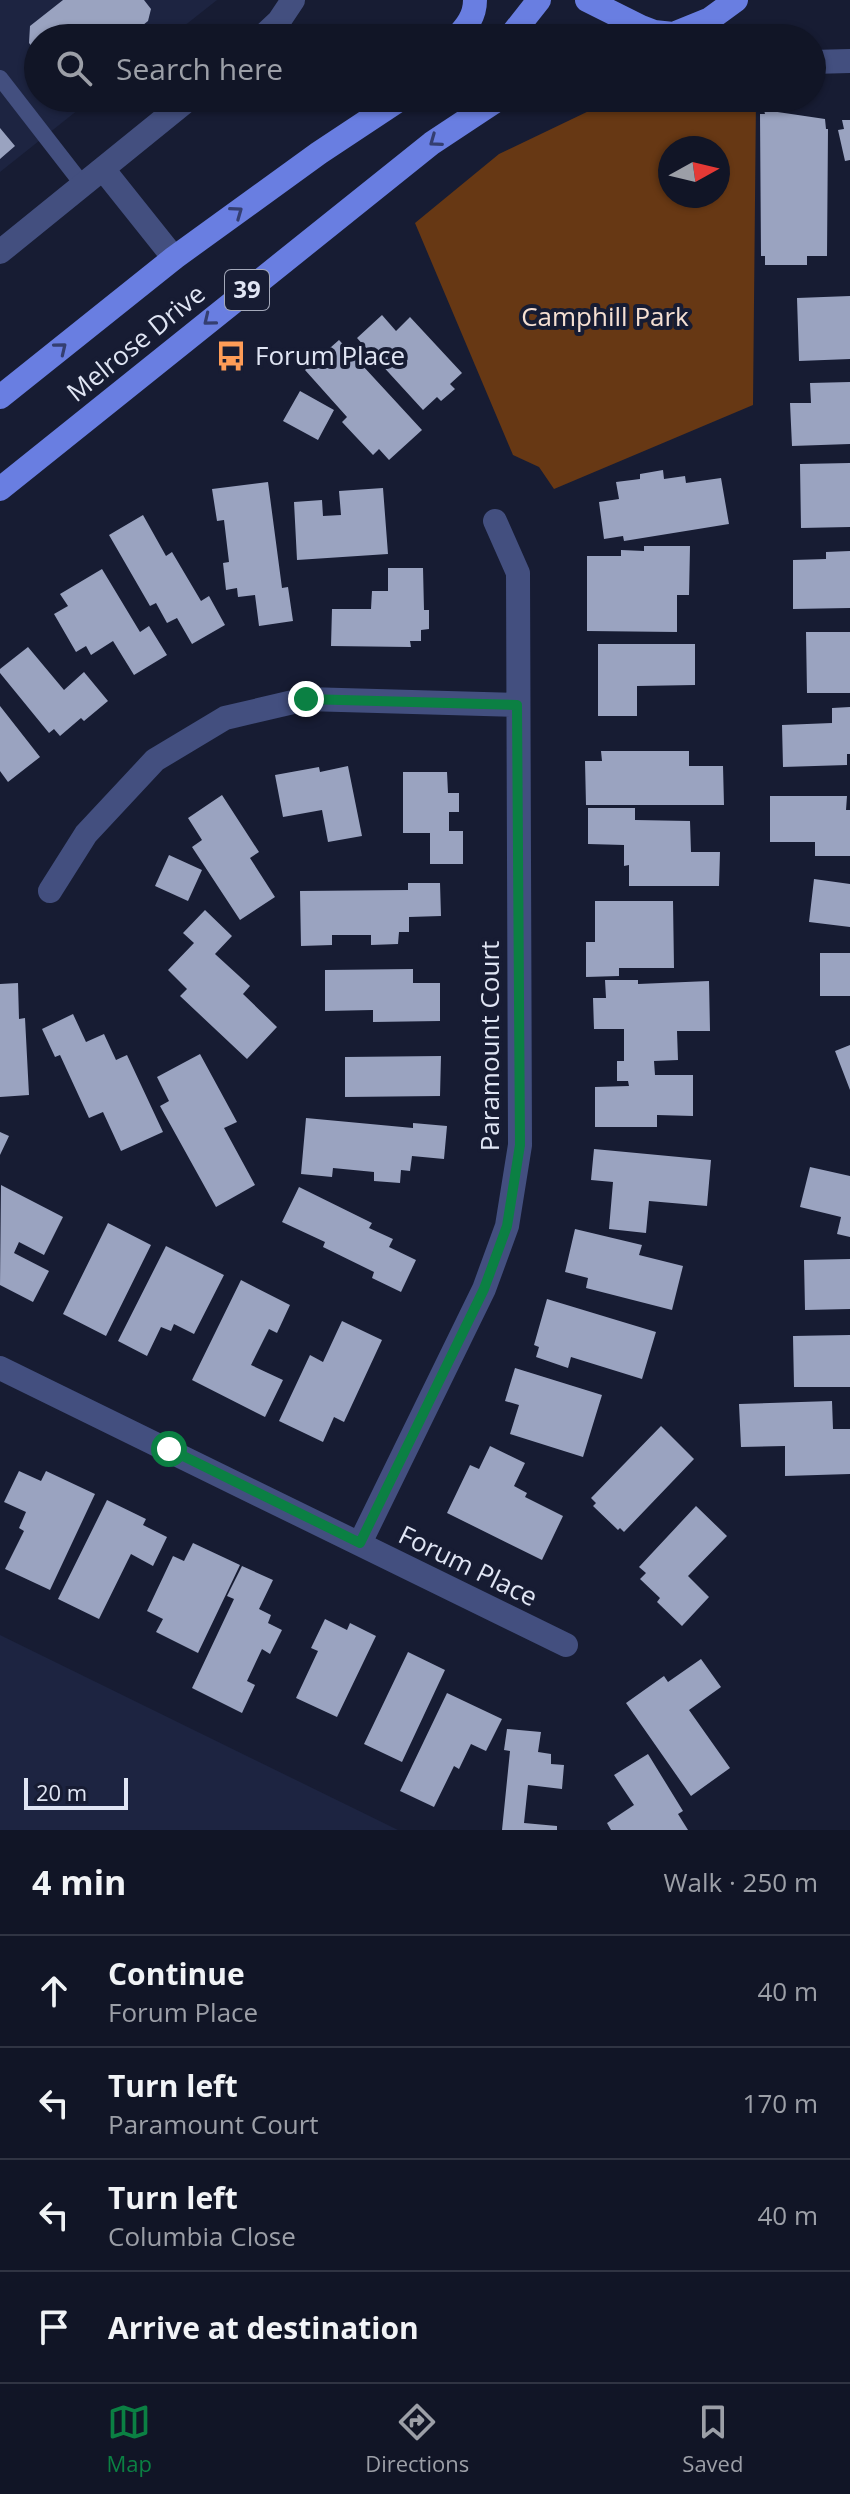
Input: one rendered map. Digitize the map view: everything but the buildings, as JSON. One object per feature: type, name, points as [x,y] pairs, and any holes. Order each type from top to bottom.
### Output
[{"type":"main road","points":[[468,24],[475,11],[475,0]]},
{"type":"main road","points":[[520,24],[539,0]]},
{"type":"main road","points":[[587,0],[635,24]]},
{"type":"main road","points":[[696,24],[710,19],[736,1]]},
{"type":"main road","name":"Melrose Drive","points":[[0,397],[174,258],[381,112]]},
{"type":"main road","name":"Melrose Drive","points":[[0,489],[432,143],[479,112]]},
{"type":"street","points":[[276,24],[293,0]]},
{"type":"street","points":[[826,62],[850,61]]},
{"type":"street","points":[[0,252],[173,112]]},
{"type":"street","points":[[103,169],[174,258]]},
{"type":"street","name":"Paramount Court","points":[[360,1543],[484,1289],[507,1226],[520,1145],[518,573],[495,521]]},
{"type":"street","points":[[50,891],[86,834],[155,760],[225,718],[306,699],[517,705]]},
{"type":"street","name":"Forum Place","points":[[0,1368],[566,1645]]},
{"type":"lane","points":[[0,78],[24,109]]},
{"type":"lane","points":[[26,112],[83,185]]},
{"type":"shaded area","points":[[0,0],[217,0],[187,24],[24,24],[24,112],[75,112],[0,172]]},
{"type":"shaded area","points":[[0,1635],[398,1830],[0,1830]]},
{"type":"green space","name":"Camphill Park","points":[[587,112],[756,112],[753,405],[554,489],[539,467],[513,455],[415,223],[499,154]]},
{"type":"place","name":"Forum Place","points":[[231,356]]},
{"type":"route","points":[[169,1449],[360,1543],[484,1289],[507,1226],[520,1145],[517,705],[306,699]]}]
